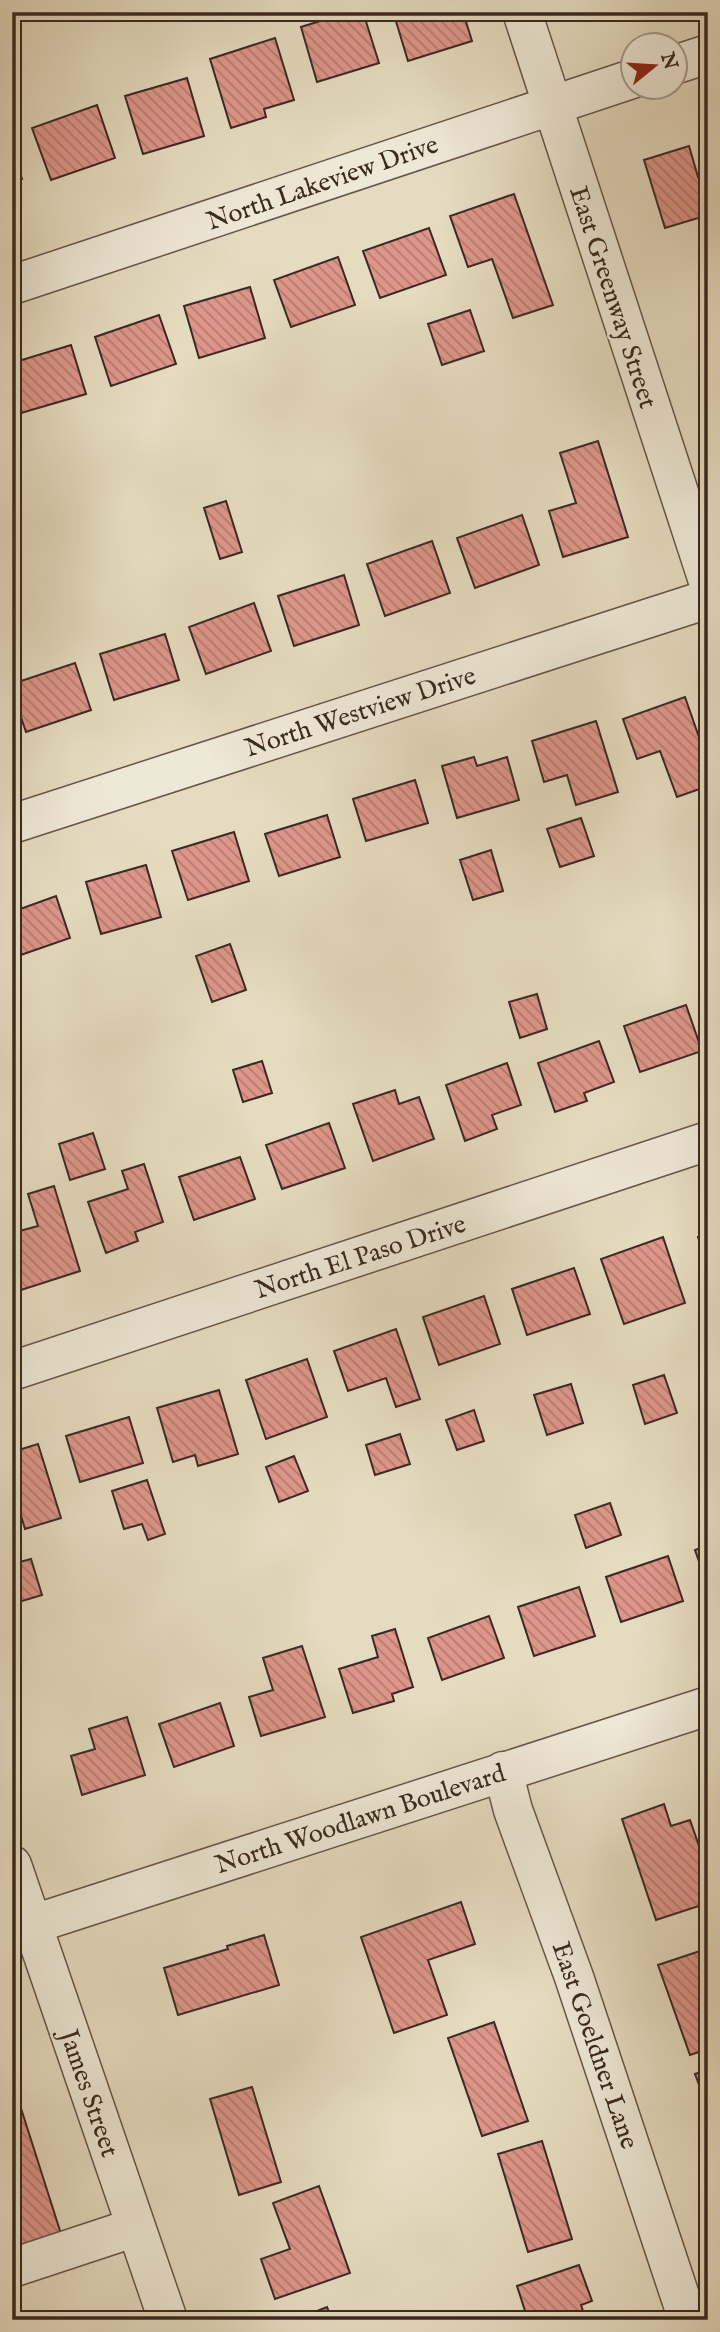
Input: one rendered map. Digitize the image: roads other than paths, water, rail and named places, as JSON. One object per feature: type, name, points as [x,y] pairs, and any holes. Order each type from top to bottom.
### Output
[{"type":"street","name":"East Greenway Street","points":[[522,12],[708,581]]},
{"type":"street","points":[[688,60],[708,54]]},
{"type":"street","name":"North Lakeview Drive","points":[[12,285],[618,84]]},
{"type":"street","name":"North Westview Drive","points":[[12,824],[708,599]]},
{"type":"street","name":"North El Paso Drive","points":[[12,1371],[708,1141]]},
{"type":"street","name":"North Woodlawn Boulevard","points":[[22,1928],[708,1706]]},
{"type":"street","name":"East Goeldner Lane","points":[[503,1771],[513,1810],[574,1977],[688,2320]]},
{"type":"street","name":"James Street","points":[[12,1865],[22,1928],[136,2227],[168,2320]]},
{"type":"street","points":[[12,2268],[136,2227]]}]
